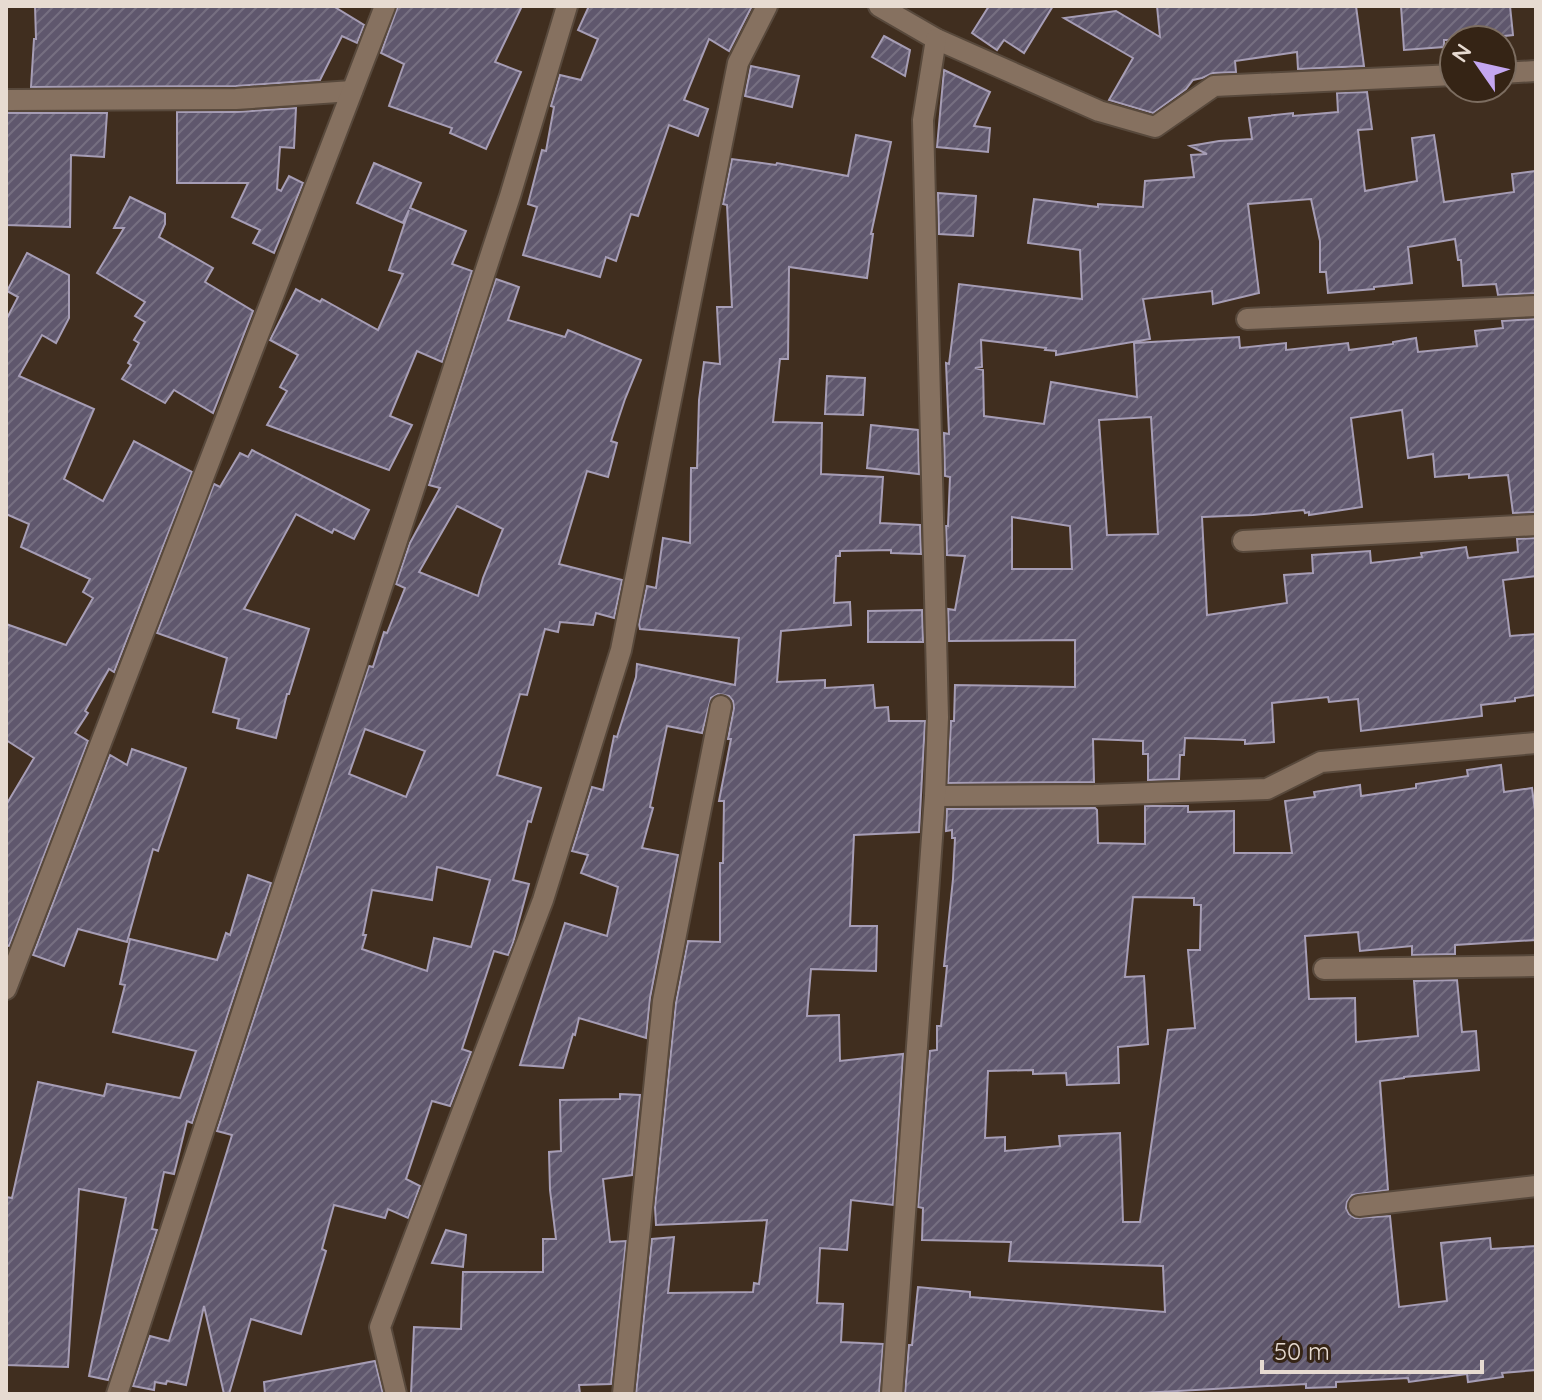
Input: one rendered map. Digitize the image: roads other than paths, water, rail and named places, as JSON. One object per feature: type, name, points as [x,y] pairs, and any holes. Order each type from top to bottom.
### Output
[{"type":"street","points":[[6,989],[385,6]]},
{"type":"street","points":[[117,1394],[510,196],[567,6]]},
{"type":"street","points":[[396,1394],[380,1327],[543,900],[621,650],[738,63],[767,6]]},
{"type":"street","points":[[879,6],[936,39],[1099,111],[1155,127],[1214,86],[1438,76]]},
{"type":"street","points":[[892,1394],[938,717],[923,120],[936,39]]},
{"type":"street","points":[[6,100],[236,99],[352,91]]},
{"type":"street","points":[[1247,319],[1536,306]]},
{"type":"street","points":[[1243,541],[1536,525]]},
{"type":"street","points":[[623,1394],[663,1001],[721,706]]},
{"type":"street","points":[[935,796],[1267,789],[1321,762],[1536,743]]},
{"type":"street","points":[[1324,969],[1536,966]]},
{"type":"street","points":[[1359,1206],[1536,1186]]}]
